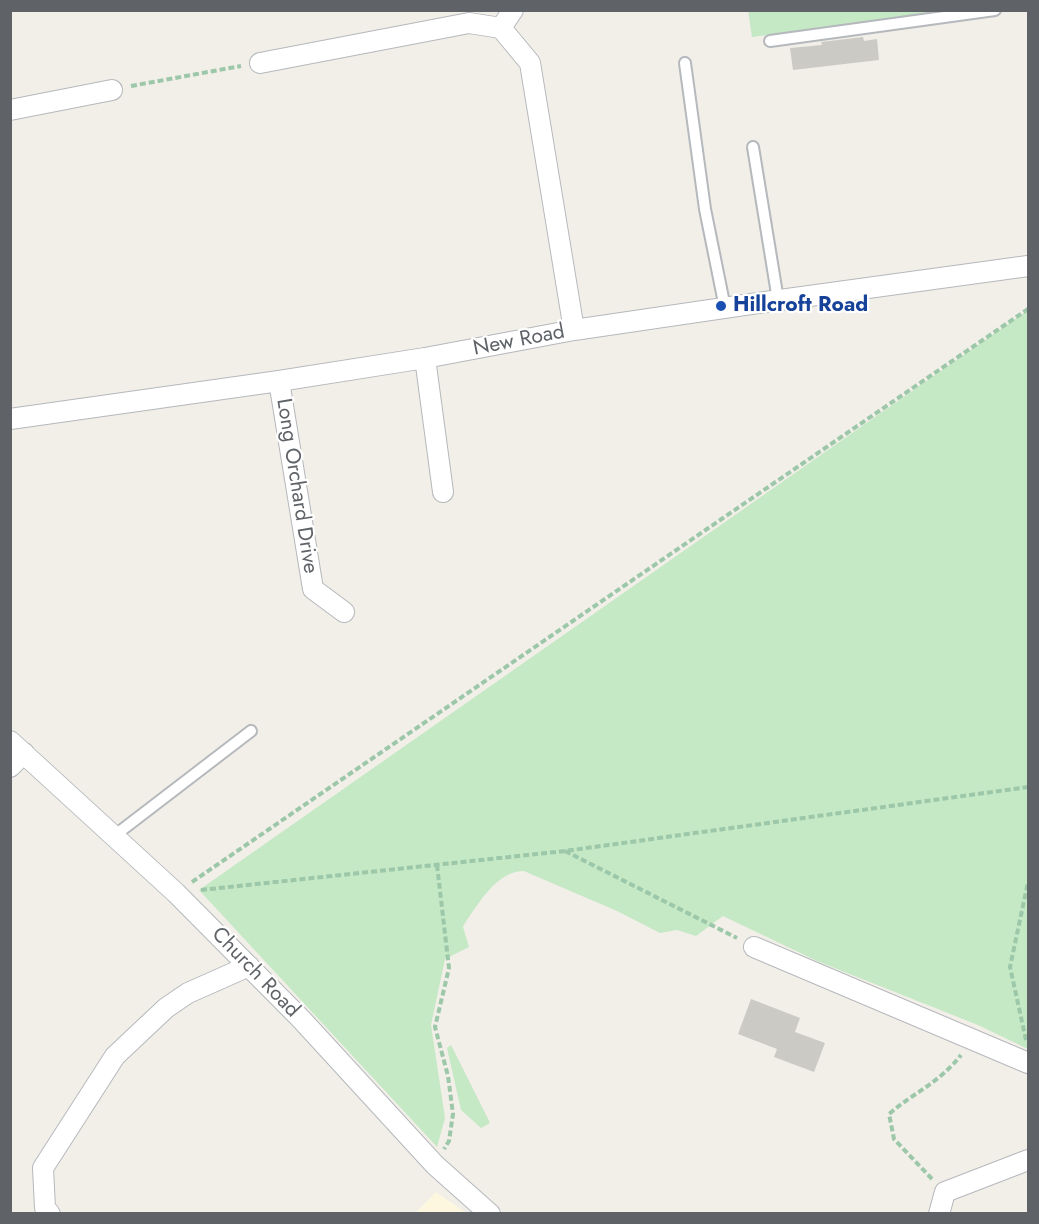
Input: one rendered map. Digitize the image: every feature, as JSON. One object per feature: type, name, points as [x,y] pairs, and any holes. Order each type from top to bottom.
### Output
[{"type":"street","points":[[501,28],[513,10]]},
{"type":"street","points":[[260,63],[469,23],[501,28],[530,63],[574,330]]},
{"type":"street","points":[[10,110],[112,90]]},
{"type":"street","name":"New Road","points":[[10,419],[425,358],[574,330],[1029,266]]},
{"type":"street","points":[[425,358],[443,492]]},
{"type":"street","name":"Long Orchard Drive","points":[[279,381],[313,589],[344,612]]},
{"type":"street","name":"Church Road","points":[[15,754],[114,836],[176,892],[301,1019],[435,1165],[490,1214]]},
{"type":"street","points":[[754,947],[1029,1064]]},
{"type":"street","points":[[50,1214],[45,1208],[43,1168],[115,1056],[166,1008],[188,993],[249,966]]},
{"type":"street","points":[[939,1214],[945,1192],[1029,1160]]},
{"type":"lane","points":[[770,40],[995,10]]},
{"type":"lane","points":[[685,63],[705,209],[725,308]]},
{"type":"lane","points":[[753,147],[778,300]]},
{"type":"lane","points":[[114,836],[251,731]]},
{"type":"path","points":[[112,90],[260,63]]},
{"type":"path","points":[[176,892],[1029,309]]},
{"type":"path","points":[[176,892],[565,850],[1029,787]]},
{"type":"path","points":[[565,850],[754,947]]},
{"type":"path","points":[[435,1165],[449,1141],[453,1114],[448,1076],[435,1027],[448,968],[437,865]]},
{"type":"path","points":[[1029,882],[1010,967],[1029,1050]]},
{"type":"path","points":[[945,1192],[894,1139],[889,1114],[909,1097],[933,1084],[948,1072],[973,1040]]},
{"type":"shaded area","points":[[436,1192],[466,1213],[415,1213]]},
{"type":"green space","points":[[748,10],[963,11],[752,37]]},
{"type":"green space","points":[[1028,310],[1028,1049],[978,1025],[817,961],[723,916],[696,936],[677,930],[660,933],[617,911],[524,871],[515,872],[497,882],[490,889],[465,923],[463,927],[469,947],[445,959],[431,1025],[445,1118],[437,1147],[199,890]]},
{"type":"green space","points":[[451,1045],[490,1123],[481,1128],[461,1110],[447,1048]]},
{"type":"building","points":[[863,37],[864,41],[877,39],[879,60],[793,70],[790,48],[822,45],[821,42]]},
{"type":"building","points":[[751,999],[800,1018],[795,1032],[825,1043],[814,1072],[774,1057],[777,1049],[738,1034]]},
{"type":"place","name":"Hillcroft Road","points":[[721,306]]}]
